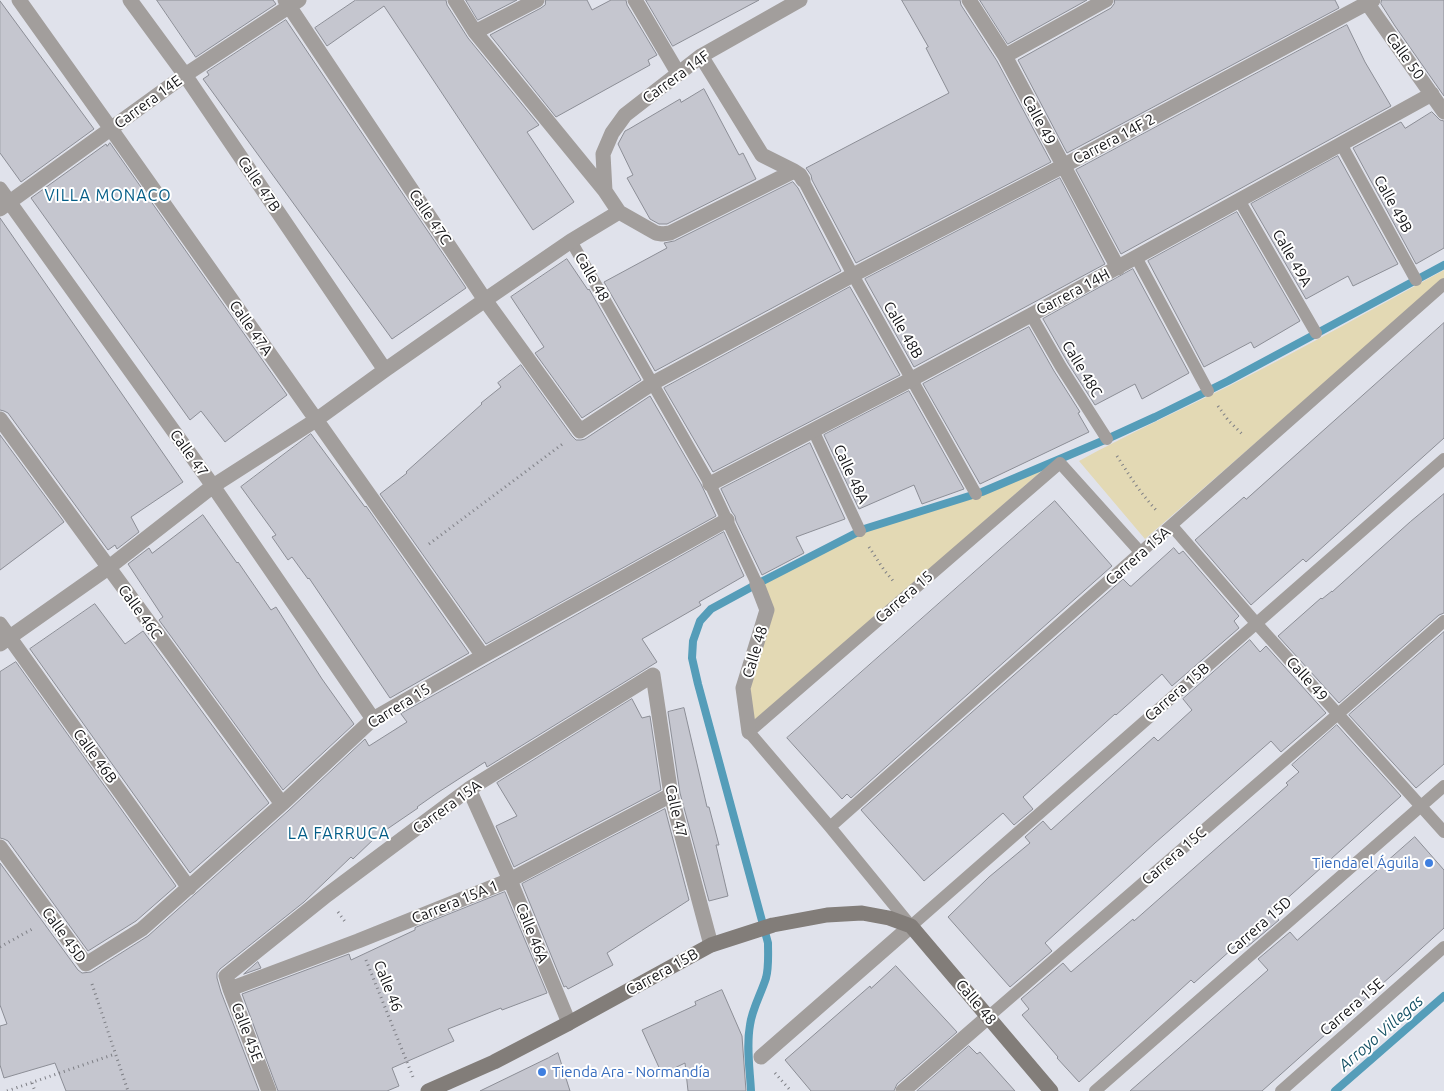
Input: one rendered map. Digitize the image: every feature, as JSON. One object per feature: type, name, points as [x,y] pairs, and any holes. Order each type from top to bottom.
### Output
[{"type":"street","name":"Calle 47A","points":[[19,0],[483,656]]},
{"type":"street","name":"Calle 47B","points":[[130,0],[185,75],[385,370]]},
{"type":"street","points":[[455,0],[476,32],[605,191],[619,212],[656,233],[670,233],[799,176]]},
{"type":"street","points":[[476,32],[537,0]]},
{"type":"street","points":[[635,0],[678,73]]},
{"type":"street","name":"Carrera 14F","points":[[605,191],[603,154],[612,133],[625,115],[701,56],[800,0]]},
{"type":"street","name":"Calle 49","points":[[970,0],[1005,56],[1118,268]]},
{"type":"street","points":[[1005,56],[1106,0]]},
{"type":"street","name":"Calle 50","points":[[1369,1],[1444,112]]},
{"type":"street","name":"Carrera 14F 2","points":[[580,430],[652,383],[853,275],[1063,166],[1369,1]]},
{"type":"street","name":"Carrera 14E","points":[[5,206],[185,75],[291,2]]},
{"type":"street","name":"Calle 47C","points":[[291,2],[485,300],[580,430]]},
{"type":"street","points":[[701,56],[762,155],[799,176]]},
{"type":"street","name":"Carrera 14H","points":[[710,484],[1031,315],[1432,94]]},
{"type":"street","name":"Calle 47","points":[[0,189],[5,206],[213,486],[373,720]]},
{"type":"street","points":[[5,641],[108,568],[213,486],[316,420],[485,300],[571,241],[619,212]]},
{"type":"street","name":"Calle 46C","points":[[0,420],[282,804]]},
{"type":"street","name":"Carrera 15","points":[[86,964],[142,929],[373,720],[483,656],[727,520]]},
{"type":"street","name":"Calle 48","points":[[749,732],[743,688],[767,610],[757,584]]},
{"type":"street","name":"Calle 46B","points":[[0,624],[5,641],[189,888]]},
{"type":"street","name":"Calle 47","points":[[653,675],[671,795],[711,945]]},
{"type":"street","name":"Carrera 15A","points":[[229,982],[327,895],[469,789],[653,675]]},
{"type":"street","name":"Calle 46A","points":[[469,789],[510,880],[569,1023]]},
{"type":"street","name":"Carrera 15A 1","points":[[229,982],[358,941],[510,880],[671,795]]},
{"type":"street","name":"Calle 45D","points":[[0,847],[86,964]]},
{"type":"street","name":"Carrera 15B","points":[[428,1091],[494,1062],[711,945],[773,924],[827,915],[862,913],[889,918],[912,926],[761,1057]]},
{"type":"street","name":"Calle 48","points":[[912,926],[1051,1091]]},
{"type":"street","name":"Calle 45E","points":[[229,982],[269,1091]]},
{"type":"street","name":"Carrera 15C","points":[[903,1091],[988,1017]]},
{"type":"lane","name":"Calle 49B","points":[[1341,144],[1416,280]]},
{"type":"lane","name":"Calle 48B","points":[[799,176],[976,494]]},
{"type":"lane","name":"Calle 49A","points":[[1239,200],[1316,333]]},
{"type":"lane","name":"Calle 48","points":[[571,241],[710,484],[757,584]]},
{"type":"lane","points":[[1136,257],[1208,391]]},
{"type":"lane","name":"Carrera 15A","points":[[830,827],[1444,284]]},
{"type":"lane","name":"Calle 48C","points":[[1031,315],[1061,367],[1107,439]]},
{"type":"lane","name":"Calle 48A","points":[[813,430],[860,531]]},
{"type":"lane","name":"Carrera 15B","points":[[912,926],[1444,459]]},
{"type":"lane","name":"Carrera 15","points":[[749,732],[1060,463],[1141,553]]},
{"type":"lane","name":"Calle 49","points":[[1172,526],[1256,623],[1444,832]]},
{"type":"lane","name":"Carrera 15C","points":[[988,1017],[1444,620]]},
{"type":"lane","name":"Calle 48","points":[[749,732],[912,926]]},
{"type":"lane","name":"Carrera 15D","points":[[1095,1091],[1444,786]]},
{"type":"lane","name":"Carrera 15E","points":[[1281,1091],[1444,947]]},
{"type":"path","points":[[1208,391],[1228,420],[1258,450]]},
{"type":"path","points":[[413,557],[580,430]]},
{"type":"path","points":[[1107,439],[1148,502],[1172,526]]},
{"type":"path","points":[[860,531],[884,570],[908,594]]},
{"type":"path","name":"Calle 46","points":[[327,895],[358,941],[415,1082]]},
{"type":"path","points":[[0,947],[52,917]]},
{"type":"path","name":"Calle 45D","points":[[86,964],[128,1091]]},
{"type":"path","points":[[6,1091],[115,1054]]},
{"type":"path","points":[[32,1083],[35,1091]]},
{"type":"sand","points":[[1444,270],[1444,279],[1145,539],[1079,461],[1256,372]]},
{"type":"sand","points":[[1046,467],[753,725],[747,686],[769,613],[761,585],[865,531],[981,495]]},
{"type":"building","points":[[157,0],[273,0],[276,4],[196,57]]},
{"type":"building","points":[[356,0],[446,0],[447,5],[468,38],[539,125],[527,132],[574,202],[533,230],[384,6],[327,46],[315,28]]},
{"type":"building","points":[[466,0],[517,0],[478,20]]},
{"type":"building","points":[[546,0],[587,0],[592,10],[611,0],[626,0],[627,5],[657,55],[648,60],[650,65],[556,117],[490,35],[541,8],[545,5]]},
{"type":"building","points":[[646,0],[759,0],[673,46]]},
{"type":"building","points":[[902,0],[960,0],[961,5],[997,61],[1051,162],[856,263],[806,168],[949,93],[926,48],[928,47]]},
{"type":"building","points":[[980,0],[1087,0],[1008,44]]},
{"type":"building","points":[[1115,0],[1335,0],[1339,8],[1067,153],[1018,60],[1111,8]]},
{"type":"building","points":[[1382,0],[1444,0],[1444,96],[1395,26],[1381,4]]},
{"type":"building","points":[[0,1],[94,129],[21,182],[0,153]]},
{"type":"building","points":[[286,20],[466,288],[392,339],[203,79],[209,75],[207,72]]},
{"type":"building","points":[[1347,25],[1365,62],[1391,106],[1121,254],[1076,170]]},
{"type":"building","points":[[704,89],[739,155],[743,153],[756,179],[667,224],[659,224],[650,219],[627,178],[633,175],[618,144],[625,131],[680,99],[681,102]]},
{"type":"building","points":[[1432,112],[1440,120],[1444,121],[1444,248],[1416,264],[1353,148],[1401,122],[1405,128]]},
{"type":"building","points":[[110,143],[287,395],[225,442],[201,411],[190,420],[31,198]]},
{"type":"building","points":[[1338,156],[1398,264],[1353,286],[1348,276],[1306,299],[1251,204]]},
{"type":"building","points":[[1060,178],[1105,264],[914,367],[865,279]]},
{"type":"building","points":[[793,182],[798,188],[841,271],[655,371],[604,282],[667,248],[664,243],[674,241]]},
{"type":"building","points":[[1237,212],[1300,321],[1254,348],[1251,342],[1204,367],[1148,261]]},
{"type":"building","points":[[0,218],[183,482],[131,517],[139,532],[117,549],[115,545],[108,550],[8,413],[0,410]]},
{"type":"building","points":[[567,259],[589,289],[641,380],[582,418],[535,353],[544,347],[511,297]]},
{"type":"building","points":[[1133,269],[1189,373],[1142,399],[1135,384],[1095,405],[1043,319]]},
{"type":"building","points":[[850,287],[900,375],[713,472],[664,388]]},
{"type":"building","points":[[1444,323],[1444,438],[1306,562],[1303,559],[1251,605],[1195,540],[1244,497],[1246,499]]},
{"type":"building","points":[[1029,327],[1080,412],[1078,413],[1089,432],[980,484],[923,384]]},
{"type":"building","points":[[521,365],[576,440],[585,439],[650,396],[701,484],[716,516],[486,644],[380,494],[407,473],[481,403],[501,387],[498,383]]},
{"type":"building","points":[[909,391],[964,489],[922,504],[914,485],[859,509],[824,435]]},
{"type":"building","points":[[311,434],[366,506],[469,653],[390,698],[309,578],[292,557],[288,560],[272,537],[276,535],[241,487]]},
{"type":"building","points":[[0,435],[64,522],[0,570]]},
{"type":"building","points":[[810,443],[845,519],[796,537],[804,553],[762,575],[721,489]]},
{"type":"building","points":[[1444,494],[1444,613],[1439,615],[1339,703],[1278,636],[1321,598],[1332,592]]},
{"type":"building","points":[[1055,501],[1112,566],[851,798],[847,794],[842,799],[787,738]]},
{"type":"building","points":[[203,515],[271,610],[276,607],[322,679],[354,724],[283,790],[159,620],[163,617],[128,564],[149,548],[152,553]]},
{"type":"building","points":[[724,532],[744,576],[699,602],[701,605],[642,639],[657,662],[487,767],[485,762],[417,807],[377,836],[353,859],[351,857],[304,902],[220,969],[217,973],[217,978],[221,992],[259,1091],[66,1091],[55,1063],[4,1078],[0,1065],[0,1026],[7,1024],[0,1005],[0,863],[78,970],[82,973],[91,972],[148,936],[288,811],[365,739],[369,746],[407,722],[401,714]]},
{"type":"building","points":[[1174,548],[1179,554],[1183,551],[1239,616],[1234,621],[1239,628],[1172,686],[1162,674],[1115,714],[1023,797],[1033,809],[1014,825],[1003,813],[924,881],[861,810],[1123,579],[1131,586]]},
{"type":"building","points":[[95,604],[125,644],[143,631],[269,803],[190,873],[30,649]]},
{"type":"building","points":[[1444,632],[1444,764],[1416,788],[1349,715]]},
{"type":"building","points":[[1250,640],[1260,652],[1266,646],[1326,713],[1281,752],[1271,741],[1045,943],[1052,951],[1010,987],[948,917],[989,877],[1030,843],[1025,837],[1043,821],[1051,830],[1154,737],[1158,741],[1192,710],[1183,699]]},
{"type":"building","points":[[16,662],[176,886],[136,921],[88,951],[8,841],[0,838],[0,672]]},
{"type":"building","points":[[632,699],[642,718],[650,716],[661,790],[514,867],[496,826],[517,816],[497,783]]},
{"type":"building","points":[[684,708],[707,807],[709,807],[719,845],[716,845],[728,896],[709,901],[680,793],[668,712]]},
{"type":"building","points":[[1337,725],[1401,796],[1272,912],[1279,920],[1247,947],[1241,941],[1194,983],[1191,980],[1079,1082],[1022,1015],[1029,1009],[1021,999],[1063,963],[1071,972],[1133,919],[1134,921],[1288,785],[1286,783],[1299,772],[1292,765]]},
{"type":"building","points":[[665,809],[689,900],[607,953],[613,965],[568,989],[566,986],[564,987],[522,884]]},
{"type":"building","points":[[1415,837],[1444,870],[1444,928],[1262,1091],[1130,1091],[1268,970],[1258,959],[1290,932],[1297,940]]},
{"type":"building","points":[[505,892],[547,993],[502,1010],[501,1008],[448,1029],[454,1041],[392,1068],[399,1086],[387,1091],[278,1091],[242,994],[349,954],[351,960],[415,930],[415,928]]},
{"type":"building","points":[[258,962],[261,968],[244,974]]},
{"type":"building","points":[[896,966],[957,1032],[897,1084],[894,1091],[811,1091],[785,1060],[870,986],[871,988]]},
{"type":"building","points":[[722,990],[742,1036],[746,1091],[688,1091],[685,1063],[662,1074],[642,1030],[696,1005],[695,1002]]},
{"type":"building","points":[[969,1046],[977,1054],[980,1052],[1015,1091],[917,1091]]},
{"type":"building","name":"Tienda Ara - Normandía","points":[[558,1053],[570,1091],[480,1091],[548,1058]]},
{"type":"waterway","points":[[751,1091],[748,1050],[749,1033],[751,1019],[767,974],[768,943],[692,658],[693,641],[700,621],[711,609],[864,529],[982,492],[1155,417],[1228,381],[1444,265]]},
{"type":"waterway","name":"Arroyo Villegas","points":[[1335,1091],[1444,996]]},
{"type":"place","name":"Tienda el Águila","points":[[1429,863]]},
{"type":"place","name":"Tienda Ara - Normandía","points":[[542,1072]]},
{"type":"district","name":"VILLA MONACO","points":[[108,196]]},
{"type":"district","name":"LA FARRUCA","points":[[339,834]]}]
